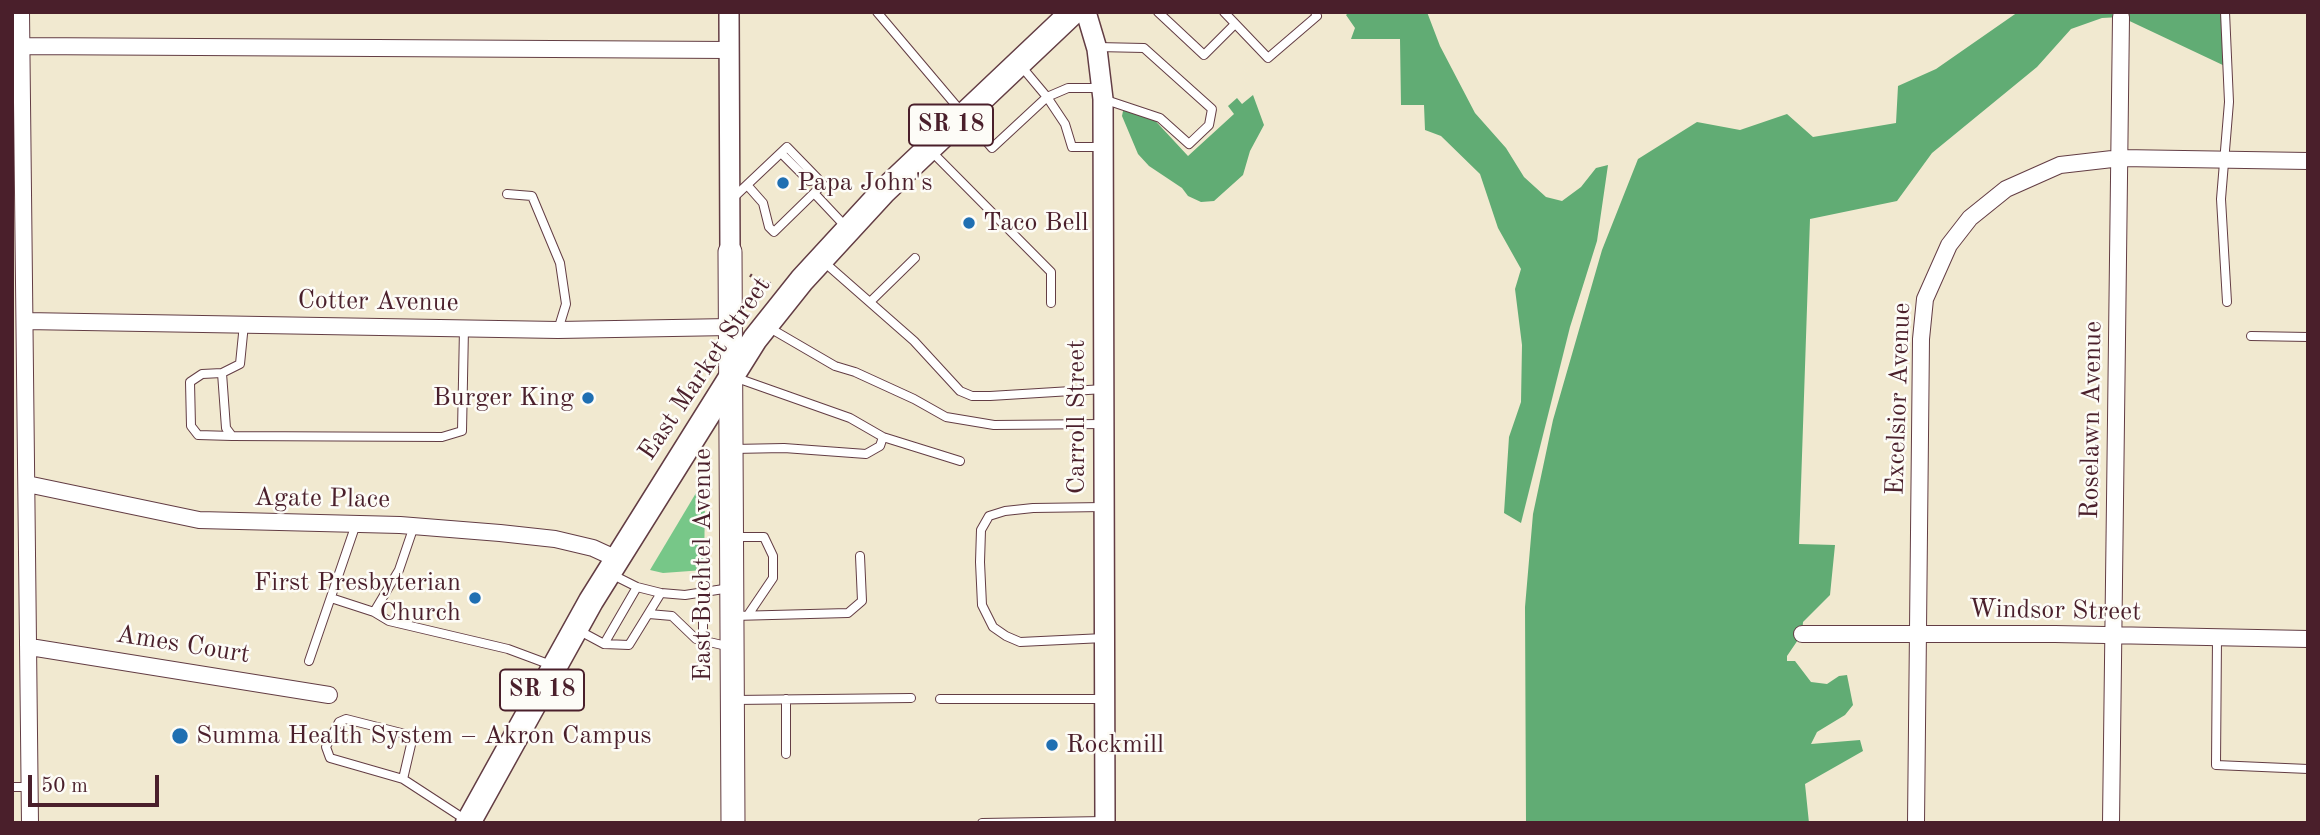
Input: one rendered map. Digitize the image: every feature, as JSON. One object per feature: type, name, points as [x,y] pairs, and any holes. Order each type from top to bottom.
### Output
[{"type":"main road","name":"East Market Street","points":[[469,822],[613,566],[730,376],[765,325],[848,229],[927,147],[1073,12]]},
{"type":"main road","name":"East Buchtel Avenue","points":[[730,252],[731,588],[739,616],[731,647],[733,823]]},
{"type":"street","points":[[21,12],[18,124],[25,321],[30,823]]},
{"type":"street","name":"East Buchtel Avenue","points":[[729,12],[730,252]]},
{"type":"street","name":"Carroll Street","points":[[1086,12],[1097,47],[1103,94],[1105,822]]},
{"type":"street","name":"Roselawn Avenue","points":[[2111,823],[2121,17]]},
{"type":"street","points":[[22,47],[729,50]]},
{"type":"street","name":"Excelsior Avenue","points":[[1916,823],[1921,340],[1925,299],[1935,272],[1958,231],[2006,189],[2060,165],[2121,158],[2308,161]]},
{"type":"street","name":"Cotter Avenue","points":[[25,321],[558,330],[730,327]]},
{"type":"street","name":"Agate Place","points":[[27,484],[199,520],[414,526],[555,539],[593,548],[613,566]]},
{"type":"street","name":"Windsor Street","points":[[1802,634],[2308,639]]},
{"type":"street","name":"Ames Court","points":[[30,647],[329,695]]},
{"type":"lane","points":[[877,12],[992,148],[1047,97],[1068,88],[1103,94],[1160,118],[1189,144],[1209,125],[1212,109],[1144,48],[1097,47]]},
{"type":"lane","points":[[1158,12],[1204,55],[1235,24]]},
{"type":"lane","points":[[1224,12],[1268,58],[1317,16],[1315,12]]},
{"type":"lane","points":[[2225,12],[2229,102],[2222,159],[2222,236],[2227,302]]},
{"type":"lane","points":[[1018,63],[1066,124],[1072,147],[1103,147]]},
{"type":"lane","points":[[730,201],[787,147],[822,184],[774,232],[769,227],[763,203],[748,186]]},
{"type":"lane","points":[[927,147],[1051,272],[1051,303]]},
{"type":"lane","points":[[814,193],[848,229]]},
{"type":"lane","points":[[506,194],[531,196],[559,263],[566,304],[558,330]]},
{"type":"lane","points":[[872,301],[915,258]]},
{"type":"lane","points":[[821,259],[872,301],[960,391],[990,396],[1104,390]]},
{"type":"lane","points":[[244,324],[240,364],[222,373],[202,374],[190,382],[191,426],[198,435],[442,437],[462,431],[464,328]]},
{"type":"lane","points":[[765,325],[835,366],[855,372],[914,399],[946,418],[994,425],[1104,424]]},
{"type":"lane","points":[[2251,336],[2308,337]]},
{"type":"lane","points":[[222,373],[226,429],[232,436]]},
{"type":"lane","points":[[730,376],[850,418],[883,437],[960,461]]},
{"type":"lane","points":[[730,449],[784,448],[866,454],[880,446],[883,437]]},
{"type":"lane","points":[[1104,507],[1033,508],[989,516],[981,530],[981,562],[982,606],[993,627],[1006,636],[1020,642],[1104,638]]},
{"type":"lane","points":[[309,662],[356,524]]},
{"type":"lane","points":[[374,612],[399,570],[414,526]]},
{"type":"lane","points":[[731,537],[764,537],[773,556],[773,578],[739,616]]},
{"type":"lane","points":[[739,616],[848,613],[862,601],[860,556]]},
{"type":"lane","points":[[613,566],[637,587],[661,593],[685,597],[731,588]]},
{"type":"lane","points":[[604,644],[637,587]]},
{"type":"lane","points":[[576,629],[604,644],[629,645],[661,593]]},
{"type":"lane","points":[[703,593],[704,640]]},
{"type":"lane","points":[[331,598],[374,612],[389,621],[508,649],[555,667]]},
{"type":"lane","points":[[649,614],[672,616],[704,640],[731,647]]},
{"type":"lane","points":[[2217,638],[2216,765],[2308,769]]},
{"type":"lane","points":[[731,700],[911,698]]},
{"type":"lane","points":[[786,699],[786,754]]},
{"type":"lane","points":[[940,699],[1104,699]]},
{"type":"lane","points":[[403,779],[413,736],[346,719],[339,722],[326,747],[330,758],[403,779],[469,822]]},
{"type":"lane","points":[[12,787],[30,787]]},
{"type":"lane","points":[[982,823],[1105,822]]},
{"type":"path","points":[[730,252],[747,273],[761,282],[781,285],[802,280]]},
{"type":"green space","points":[[1349,12],[1427,12],[1440,46],[1475,113],[1506,148],[1524,177],[1546,197],[1562,201],[1581,187],[1596,168],[1608,165],[1597,241],[1570,327],[1521,523],[1504,513],[1509,437],[1521,402],[1522,345],[1515,289],[1521,269],[1498,228],[1480,174],[1441,136],[1425,130],[1424,105],[1401,105],[1400,39],[1351,39],[1355,28],[1346,15]]},
{"type":"green space","points":[[2018,12],[2225,12],[2227,67],[2121,17],[2102,18],[2071,29],[2037,67],[1932,153],[1897,201],[1810,219],[1799,544],[1835,545],[1830,595],[1803,622],[1802,634],[1787,656],[1787,661],[1795,661],[1811,682],[1827,684],[1839,676],[1847,675],[1853,705],[1845,715],[1817,732],[1811,744],[1860,740],[1863,751],[1805,784],[1809,823],[1526,823],[1525,607],[1533,514],[1553,420],[1602,250],[1638,159],[1697,122],[1740,130],[1787,114],[1813,137],[1896,123],[1898,86],[1936,69]]},
{"type":"green space","points":[[1253,95],[1264,125],[1250,151],[1243,175],[1214,201],[1201,202],[1188,196],[1182,188],[1149,166],[1138,154],[1122,116],[1124,106],[1149,114],[1188,156],[1234,114],[1228,106],[1237,98],[1242,104]]},
{"type":"green space","points":[[701,491],[705,498],[704,570],[663,573],[650,570],[696,493]]},
{"type":"place","name":"Papa John's","points":[[783,183]]},
{"type":"place","name":"Taco Bell","points":[[969,223]]},
{"type":"place","name":"Burger King","points":[[588,398]]},
{"type":"place","name":"First Presbyterian Church","points":[[475,598]]},
{"type":"place","name":"Summa Health System – Akron Campus","points":[[180,736]]},
{"type":"place","name":"Rockmill","points":[[1052,745]]}]
